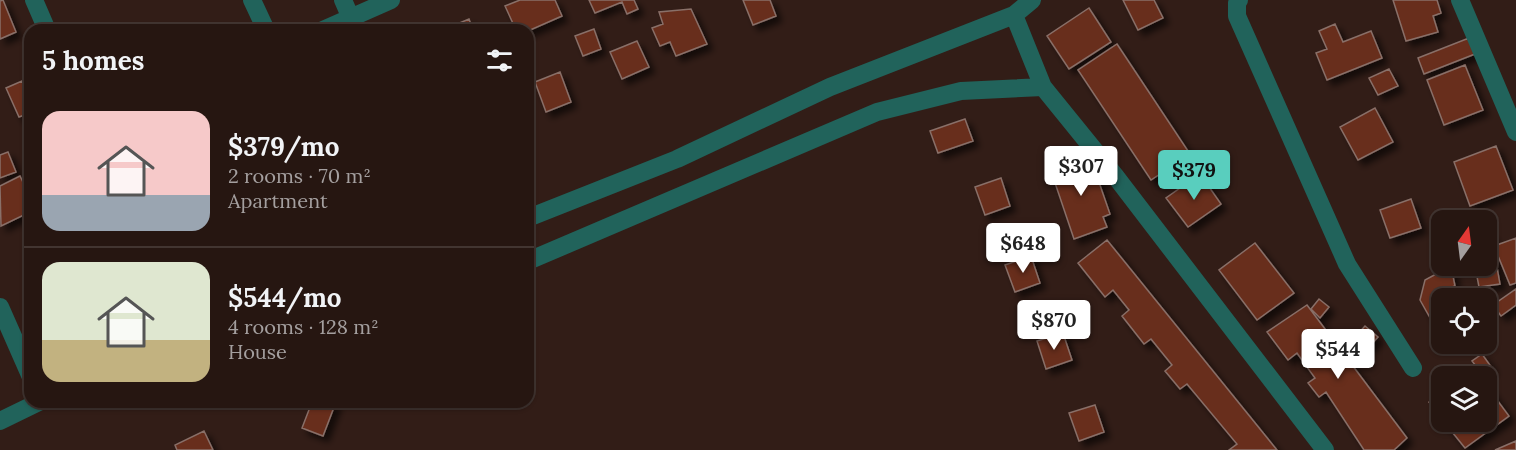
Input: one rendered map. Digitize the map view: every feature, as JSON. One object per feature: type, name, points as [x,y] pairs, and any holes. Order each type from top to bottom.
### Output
[{"type":"street","points":[[33,0],[44,24]]},
{"type":"street","points":[[252,0],[263,24]]},
{"type":"street","points":[[335,24],[392,0]]},
{"type":"street","points":[[534,216],[677,159],[830,87],[1014,15],[1032,0]]},
{"type":"street","points":[[1239,0],[1237,16],[1347,264],[1413,368]]},
{"type":"street","points":[[1460,0],[1516,132]]},
{"type":"street","points":[[1014,15],[1043,87],[1116,177],[1325,450]]},
{"type":"street","points":[[534,258],[877,112],[961,91],[1043,87]]},
{"type":"street","points":[[0,307],[24,361]]},
{"type":"street","points":[[0,421],[27,408]]},
{"type":"building","points":[[3,0],[16,32],[0,39],[0,1]]},
{"type":"building","points":[[520,0],[555,0],[562,16],[534,28],[534,24],[513,24],[505,6]]},
{"type":"building","points":[[589,0],[634,0],[638,9],[627,14],[622,2],[595,13]]},
{"type":"building","points":[[743,0],[770,0],[776,16],[753,25]]},
{"type":"building","points":[[1123,0],[1154,0],[1163,18],[1138,30]]},
{"type":"building","points":[[1393,0],[1437,0],[1441,13],[1433,16],[1438,32],[1406,41]]},
{"type":"building","points":[[1089,8],[1111,42],[1069,69],[1047,36]]},
{"type":"building","points":[[691,9],[707,44],[676,56],[670,42],[660,46],[652,28],[663,24],[659,12]]},
{"type":"building","points":[[469,19],[471,24],[457,24]]},
{"type":"building","points":[[1335,24],[1343,42],[1371,31],[1382,58],[1327,80],[1316,53],[1327,49],[1319,31]]},
{"type":"building","points":[[594,29],[601,49],[583,56],[575,36]]},
{"type":"building","points":[[1469,38],[1475,54],[1424,74],[1418,58]]},
{"type":"building","points":[[637,41],[649,67],[622,79],[610,52]]},
{"type":"building","points":[[1117,44],[1190,154],[1151,180],[1078,70]]},
{"type":"building","points":[[1465,65],[1483,110],[1444,125],[1427,80]]},
{"type":"building","points":[[1389,69],[1398,86],[1378,95],[1369,78]]},
{"type":"building","points":[[560,72],[571,102],[546,112],[535,82]]},
{"type":"building","points":[[22,81],[24,115],[19,117],[6,88]]},
{"type":"building","points":[[1375,108],[1393,142],[1358,160],[1340,127]]},
{"type":"building","points":[[965,119],[973,141],[938,153],[930,131]]},
{"type":"building","points":[[1496,146],[1513,190],[1470,206],[1454,162]]},
{"type":"building","points":[[8,152],[16,172],[0,178],[0,155]]},
{"type":"building","points":[[1076,159],[1079,167],[1092,162],[1110,214],[1103,217],[1107,227],[1074,239],[1050,168]]},
{"type":"building","points":[[1200,174],[1221,204],[1188,227],[1166,198]]},
{"type":"building","points":[[20,176],[24,184],[24,215],[1,226],[0,186]]},
{"type":"building","points":[[1001,178],[1010,206],[985,215],[975,187]]},
{"type":"building","points":[[1411,199],[1421,228],[1390,238],[1380,210]]},
{"type":"building","points":[[1516,238],[1516,283],[1510,285],[1497,253],[1497,245]]},
{"type":"building","points":[[1107,240],[1277,450],[1229,450],[1237,444],[1187,384],[1180,389],[1165,371],[1172,365],[1151,339],[1144,344],[1122,316],[1129,310],[1113,290],[1105,297],[1078,263]]},
{"type":"building","points":[[1255,243],[1294,293],[1257,320],[1219,270]]},
{"type":"building","points":[[1031,256],[1040,283],[1015,292],[1005,265]]},
{"type":"building","points":[[1497,267],[1500,284],[1479,287],[1477,276],[1497,276]]},
{"type":"building","points":[[1432,276],[1453,276],[1455,286],[1431,288],[1431,319],[1420,300],[1425,280]]},
{"type":"building","points":[[1516,289],[1516,305],[1501,316],[1497,310],[1497,302]]},
{"type":"building","points":[[1319,299],[1329,307],[1320,318],[1311,309]]},
{"type":"building","points":[[1307,305],[1407,438],[1394,450],[1364,450],[1326,392],[1319,397],[1308,383],[1315,378],[1297,353],[1288,360],[1267,332]]},
{"type":"building","points":[[1365,326],[1378,337],[1367,349],[1355,337]]},
{"type":"building","points":[[1063,333],[1072,360],[1046,369],[1037,341]]},
{"type":"building","points":[[1482,354],[1491,366],[1476,366],[1472,361]]},
{"type":"building","points":[[1497,400],[1509,416],[1497,425]]},
{"type":"building","points":[[1095,405],[1104,432],[1079,441],[1069,413]]},
{"type":"building","points":[[310,408],[334,408],[323,436],[302,428]]},
{"type":"building","points":[[204,431],[213,450],[177,450],[175,445]]},
{"type":"building","points":[[1452,432],[1487,432],[1465,448]]},
{"type":"building","points":[[1516,441],[1516,450],[1495,450]]}]
